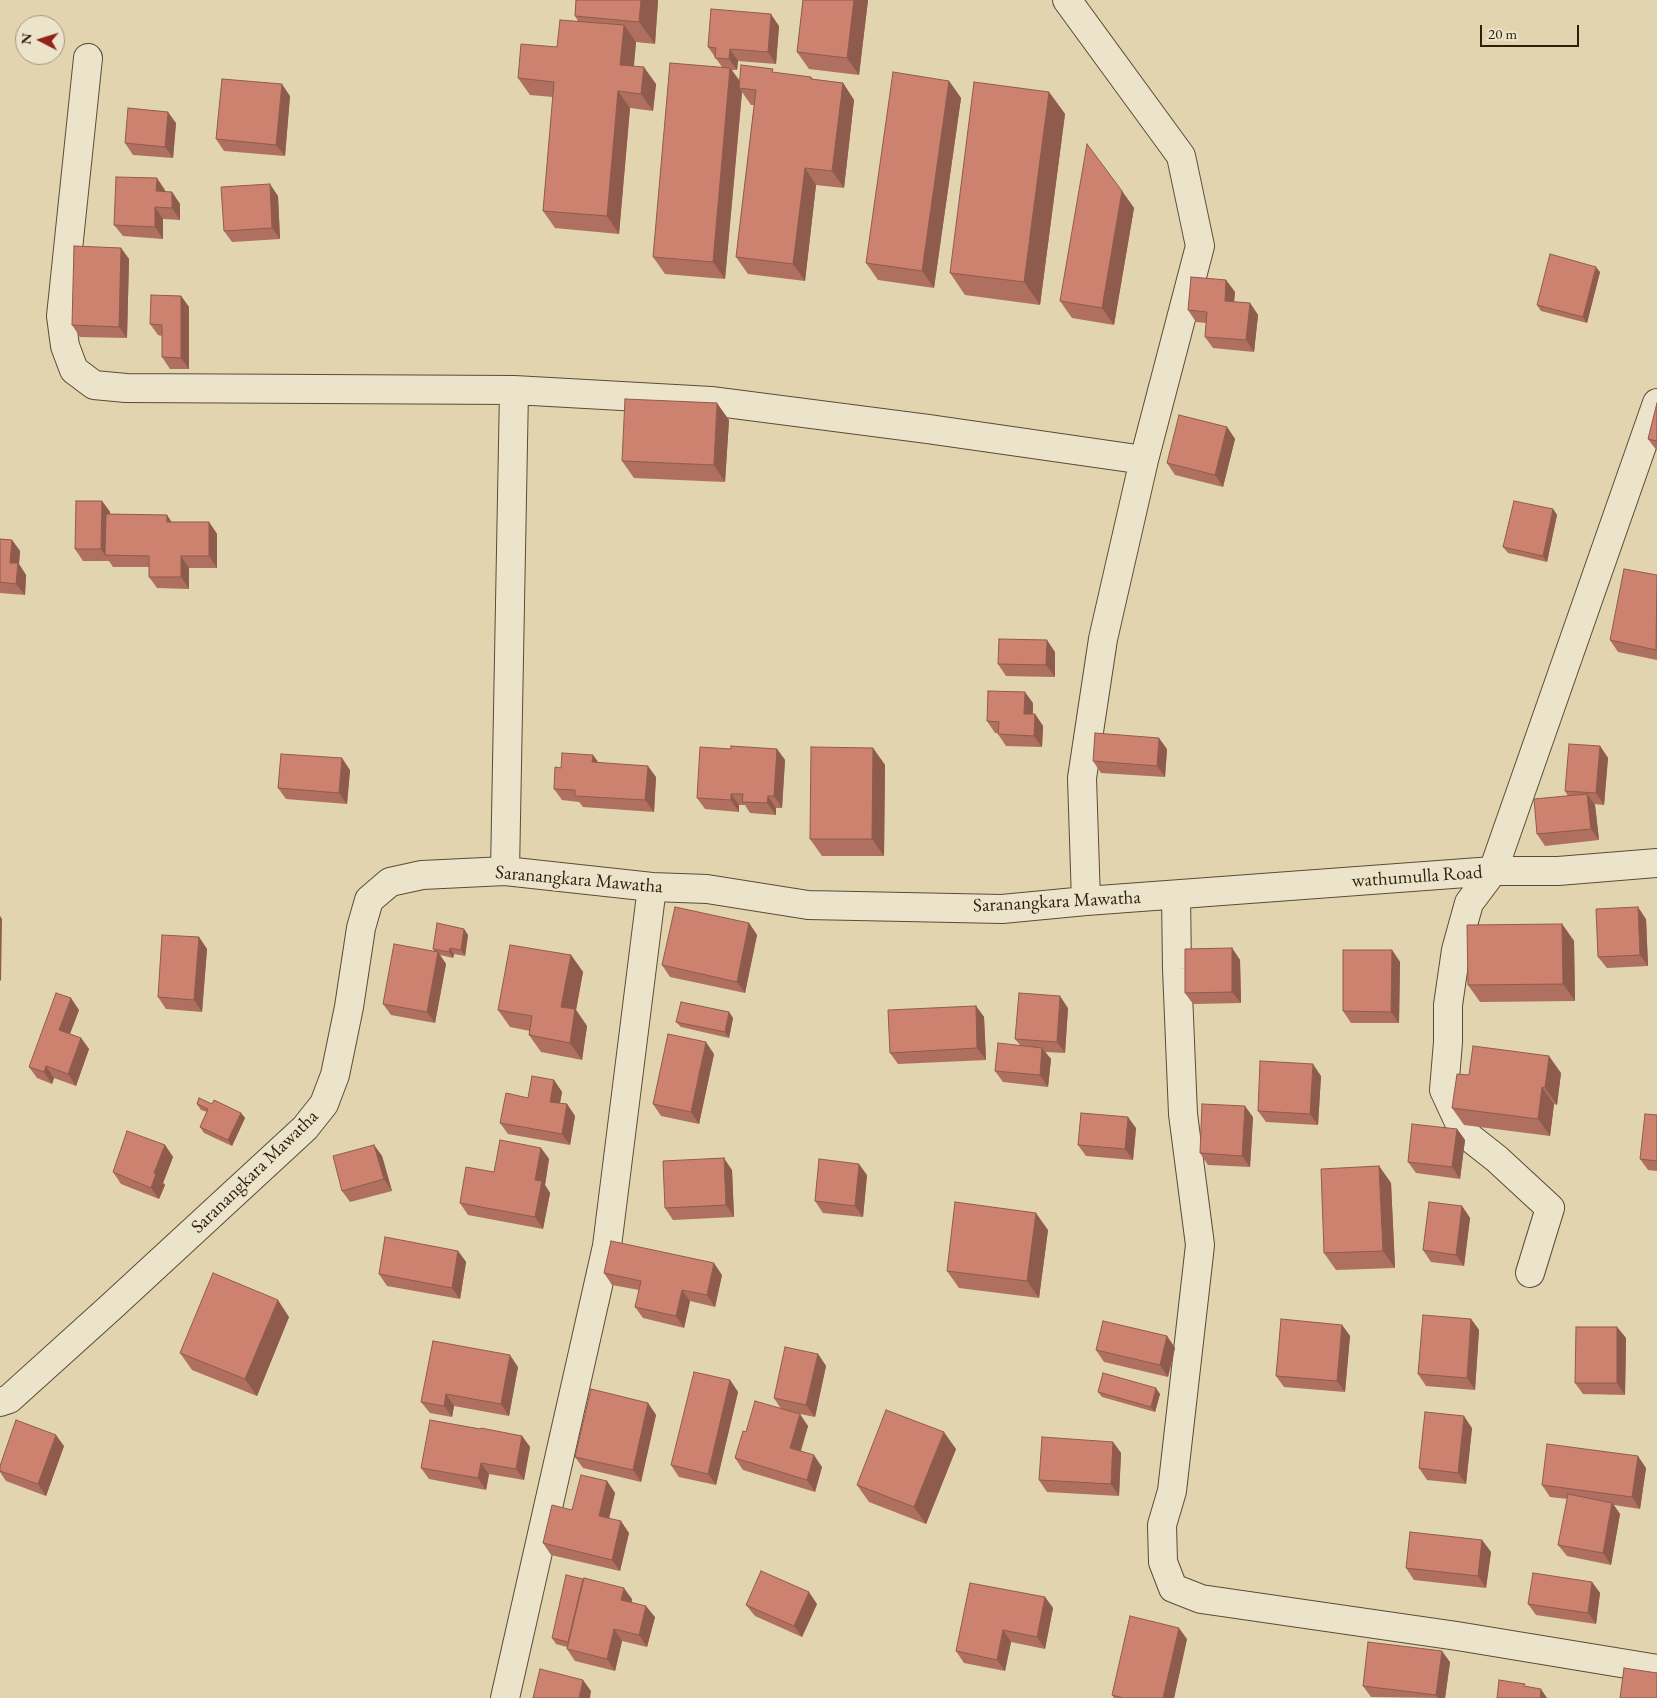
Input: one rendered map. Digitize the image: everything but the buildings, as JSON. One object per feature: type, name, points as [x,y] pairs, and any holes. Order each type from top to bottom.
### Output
[{"type":"street","points":[[1067,0],[1182,156],[1200,246],[1144,460],[1103,639],[1082,778],[1086,901]]},
{"type":"street","points":[[88,58],[61,316],[65,346],[74,370],[94,385],[126,388],[514,390],[711,401],[928,429],[1144,460]]},
{"type":"street","points":[[505,871],[514,390]]},
{"type":"street","points":[[1530,1273],[1550,1208],[1464,1133],[1444,1090],[1448,1042],[1448,1005],[1456,950],[1469,903],[1493,871],[1657,403]]},
{"type":"street","name":"wathumulla Road","points":[[1176,895],[1493,871],[1558,871],[1657,863]]},
{"type":"street","name":"Saranangkara Mawatha","points":[[0,1402],[9,1399],[118,1300],[305,1128],[324,1104],[335,1074],[349,1006],[361,928],[368,900],[390,882],[422,876],[505,871],[652,888],[707,889],[808,905],[1002,909],[1176,895]]},
{"type":"street","points":[[505,1698],[607,1246],[652,888]]},
{"type":"street","points":[[1176,895],[1183,1114],[1200,1245],[1172,1491],[1162,1525],[1163,1562],[1173,1588],[1201,1598],[1457,1636],[1657,1669]]}]
